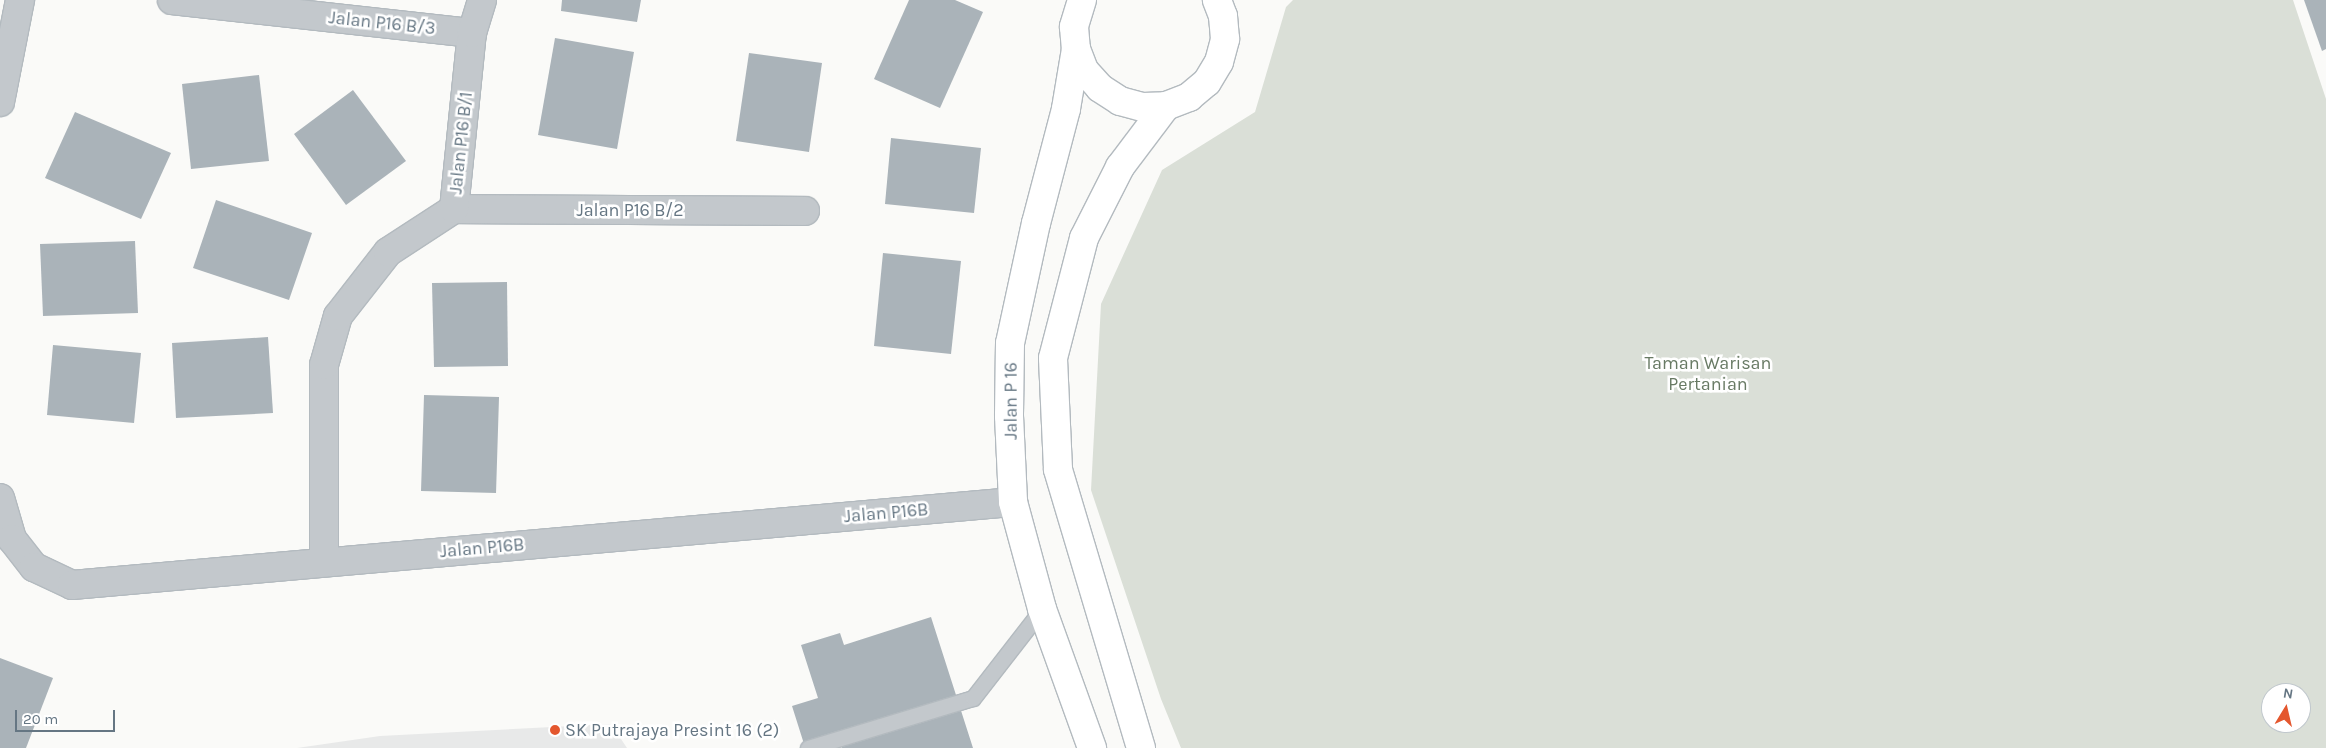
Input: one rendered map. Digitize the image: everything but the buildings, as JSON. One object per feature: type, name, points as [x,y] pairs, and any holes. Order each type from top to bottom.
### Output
[{"type":"street","points":[[0,102],[20,0]]},
{"type":"street","name":"Jalan P16 B/3","points":[[172,0],[472,33]]},
{"type":"street","name":"Jalan P16 B/1","points":[[324,562],[324,365],[338,316],[388,252],[454,209],[472,33],[482,0]]},
{"type":"street","name":"Jalan P 16","points":[[1082,0],[1074,27],[1076,49],[1066,109],[1036,223],[1010,343],[1010,416],[1013,502],[1042,609],[1092,748]]},
{"type":"street","name":"Jalan P 16","points":[[1076,49],[1084,70],[1100,88],[1120,101],[1143,107],[1166,106],[1189,97],[1207,82],[1219,62],[1223,47],[1225,5]]},
{"type":"street","points":[[1141,748],[1058,469],[1053,358],[1084,238],[1120,168],[1166,106]]},
{"type":"street","name":"Jalan P16 B/2","points":[[454,209],[805,211]]},
{"type":"street","name":"Jalan P16B","points":[[0,498],[12,539],[34,567],[72,586],[1013,502]]},
{"type":"lane","points":[[808,748],[973,698],[1042,609]]},
{"type":"shaded area","name":"SK Putrajaya Presint 16 (2)","points":[[611,724],[627,748],[297,748],[380,736]]},
{"type":"green space","name":"Taman Warisan Pertanian","points":[[1293,0],[2293,0],[2326,99],[2326,748],[1181,748],[1161,699],[1091,490],[1101,304],[1162,170],[1255,112],[1286,7]]},
{"type":"place","name":"SK Putrajaya Presint 16 (2)","points":[[555,730]]}]
